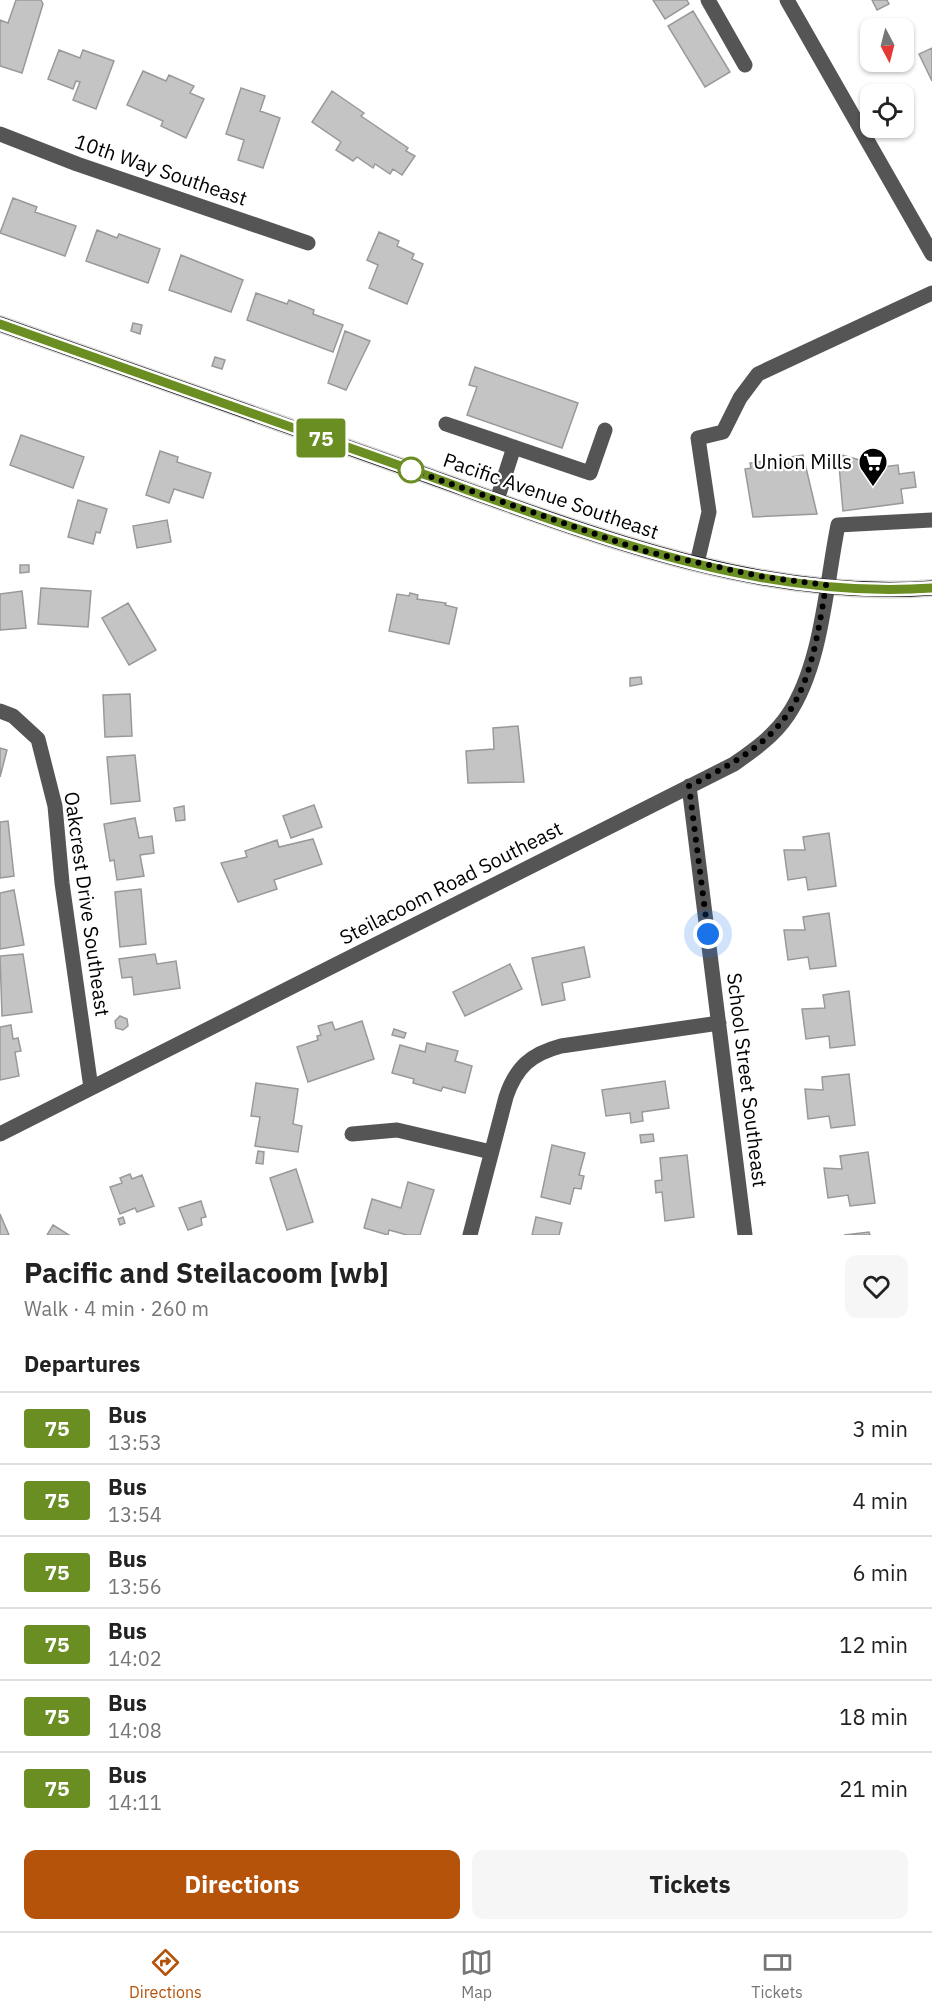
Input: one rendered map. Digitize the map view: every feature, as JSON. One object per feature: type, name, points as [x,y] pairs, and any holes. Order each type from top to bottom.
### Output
[{"type":"main road","name":"Pacific Avenue Southeast","points":[[0,324],[644,551],[697,563],[826,585],[900,590],[932,588]]},
{"type":"street","points":[[708,0],[745,65]]},
{"type":"street","points":[[787,0],[927,232],[932,254]]},
{"type":"street","name":"10th Way Southeast","points":[[0,134],[77,164],[308,243]]},
{"type":"street","points":[[697,563],[709,512],[698,438],[723,432],[740,398],[758,374],[932,293]]},
{"type":"street","points":[[446,424],[590,473],[605,430]]},
{"type":"street","points":[[497,500],[514,447]]},
{"type":"street","name":"Steilacoom Road Southeast","points":[[0,1134],[734,764],[765,741],[787,717],[801,693],[811,662],[838,525],[932,520]]},
{"type":"street","name":"Oakcrest Drive Southeast","points":[[0,711],[13,716],[38,739],[55,806],[62,883],[91,1088]]},
{"type":"street","name":"School Street Southeast","points":[[689,786],[745,1235]]},
{"type":"street","points":[[470,1235],[513,1077],[525,1062],[542,1051],[561,1046],[719,1023]]},
{"type":"street","points":[[352,1134],[397,1130],[491,1152]]},
{"type":"building","points":[[16,0],[41,0],[43,4],[22,73],[0,66],[0,20],[8,23]]},
{"type":"building","points":[[653,0],[687,0],[689,4],[665,19]]},
{"type":"building","points":[[872,0],[887,0],[889,4],[877,10]]},
{"type":"building","points":[[693,11],[730,72],[705,87],[668,26]]},
{"type":"building","points":[[932,48],[932,81],[919,54]]},
{"type":"building","points":[[59,50],[80,58],[83,50],[114,61],[96,109],[73,100],[80,82],[76,81],[73,89],[48,79]]},
{"type":"building","points":[[143,71],[166,81],[169,75],[194,86],[190,93],[204,99],[186,138],[161,126],[163,121],[127,105]]},
{"type":"building","points":[[241,88],[265,96],[260,111],[280,118],[263,168],[238,160],[244,140],[226,134]]},
{"type":"building","points":[[332,91],[364,113],[361,116],[408,148],[406,151],[415,156],[402,175],[393,169],[390,174],[375,164],[373,168],[357,157],[353,161],[336,150],[341,142],[312,122]]},
{"type":"building","points":[[13,198],[37,207],[35,212],[76,226],[65,256],[0,233]]},
{"type":"building","points":[[97,230],[117,238],[119,234],[160,249],[148,283],[86,261]]},
{"type":"building","points":[[379,232],[399,241],[397,246],[414,254],[412,259],[423,264],[407,304],[369,288],[378,265],[367,260]]},
{"type":"building","points":[[181,255],[243,280],[231,312],[169,290]]},
{"type":"building","points":[[256,293],[287,304],[289,300],[314,310],[313,314],[343,325],[333,352],[247,320]]},
{"type":"building","points":[[133,323],[142,325],[140,334],[131,331]]},
{"type":"building","points":[[345,331],[370,341],[346,390],[328,383]]},
{"type":"building","points":[[215,357],[225,360],[222,369],[212,366]]},
{"type":"building","points":[[475,367],[578,403],[562,448],[467,415],[477,387],[469,385]]},
{"type":"building","points":[[21,435],[84,457],[73,488],[10,465]]},
{"type":"building","points":[[160,451],[178,457],[177,462],[211,473],[203,498],[174,489],[169,503],[146,495]]},
{"type":"building","points":[[838,454],[864,461],[865,469],[898,465],[899,474],[914,472],[916,487],[901,489],[903,503],[843,511]]},
{"type":"building","points":[[803,455],[817,514],[753,517],[745,469],[751,468],[750,463]]},
{"type":"building","points":[[78,500],[107,509],[100,533],[96,532],[93,544],[68,537]]},
{"type":"building","points":[[167,520],[171,542],[137,548],[133,526]]},
{"type":"building","points":[[20,565],[29,565],[29,572],[20,573]]},
{"type":"building","points":[[41,588],[91,591],[88,627],[38,624]]},
{"type":"building","points":[[22,591],[26,628],[0,630],[0,594]]},
{"type":"building","points":[[410,593],[418,595],[417,599],[446,603],[445,605],[457,608],[449,644],[389,631],[397,594],[409,596]]},
{"type":"building","points":[[128,603],[156,650],[129,665],[102,618]]},
{"type":"building","points":[[641,677],[642,684],[630,686],[630,678]]},
{"type":"building","points":[[130,694],[132,736],[105,737],[103,695]]},
{"type":"building","points":[[518,726],[524,782],[468,783],[466,751],[494,749],[493,728]]},
{"type":"building","points":[[0,748],[7,750],[0,777]]},
{"type":"building","points":[[135,755],[140,801],[111,804],[107,757]]},
{"type":"building","points":[[314,805],[322,827],[291,838],[283,816]]},
{"type":"building","points":[[184,806],[185,820],[176,821],[174,808]]},
{"type":"building","points":[[135,818],[139,838],[152,836],[154,853],[140,855],[144,876],[117,880],[114,860],[110,861],[104,824]]},
{"type":"building","points":[[8,821],[14,876],[0,878],[0,822]]},
{"type":"building","points":[[829,833],[836,886],[808,890],[806,877],[788,880],[784,850],[805,850],[803,837]]},
{"type":"building","points":[[313,839],[322,864],[274,880],[277,889],[238,902],[221,863],[247,857],[245,851],[277,840],[279,847]]},
{"type":"building","points":[[141,889],[146,944],[120,947],[115,892]]},
{"type":"building","points":[[14,890],[24,945],[0,949],[0,893]]},
{"type":"building","points":[[829,913],[836,966],[810,969],[808,957],[788,960],[784,930],[805,930],[803,917]]},
{"type":"building","points":[[584,947],[590,977],[562,983],[565,1000],[542,1005],[532,958]]},
{"type":"building","points":[[23,954],[32,1012],[2,1016],[0,956]]},
{"type":"building","points":[[155,954],[157,964],[176,961],[180,988],[134,995],[132,977],[122,978],[119,959]]},
{"type":"building","points":[[510,964],[522,989],[465,1016],[453,992]]},
{"type":"building","points":[[849,991],[855,1045],[830,1048],[829,1036],[806,1039],[802,1009],[825,1008],[823,995]]},
{"type":"building","points":[[120,1016],[127,1019],[128,1026],[123,1030],[116,1028],[115,1021]]},
{"type":"building","points":[[362,1021],[374,1059],[308,1082],[297,1047],[318,1040],[317,1036],[321,1035],[318,1026],[332,1022],[335,1030]]},
{"type":"building","points":[[11,1025],[13,1039],[18,1038],[21,1051],[15,1052],[19,1076],[0,1080],[0,1027]]},
{"type":"building","points":[[394,1029],[406,1033],[404,1038],[392,1035]]},
{"type":"building","points":[[427,1043],[458,1051],[455,1061],[472,1066],[465,1093],[443,1087],[441,1091],[413,1083],[414,1079],[392,1073],[400,1045],[425,1052]]},
{"type":"building","points":[[849,1074],[855,1125],[831,1128],[829,1116],[808,1119],[805,1089],[823,1090],[822,1077]]},
{"type":"building","points":[[665,1081],[669,1108],[642,1112],[643,1121],[631,1123],[630,1113],[606,1116],[602,1090]]},
{"type":"building","points":[[256,1083],[298,1089],[293,1124],[302,1126],[298,1152],[255,1146],[260,1117],[251,1116]]},
{"type":"building","points":[[653,1134],[654,1141],[641,1143],[640,1135]]},
{"type":"building","points":[[552,1145],[585,1153],[579,1175],[584,1176],[581,1189],[574,1188],[570,1204],[541,1197]]},
{"type":"building","points":[[258,1151],[264,1152],[263,1164],[256,1163]]},
{"type":"building","points":[[868,1152],[875,1203],[850,1206],[848,1195],[828,1198],[824,1168],[842,1169],[840,1156]]},
{"type":"building","points":[[687,1155],[694,1217],[665,1221],[662,1192],[656,1193],[655,1181],[662,1180],[660,1158]]},
{"type":"building","points":[[296,1169],[313,1222],[287,1230],[270,1178]]},
{"type":"building","points":[[130,1174],[132,1179],[142,1175],[154,1206],[137,1212],[135,1208],[120,1214],[110,1187],[122,1183],[120,1178]]},
{"type":"building","points":[[408,1182],[434,1190],[420,1235],[407,1235],[389,1230],[388,1235],[364,1228],[372,1199],[401,1208]]},
{"type":"building","points":[[201,1201],[206,1217],[201,1218],[202,1225],[188,1230],[179,1208]]},
{"type":"building","points":[[0,1214],[9,1235],[0,1235]]},
{"type":"building","points":[[123,1217],[125,1223],[120,1225],[118,1219]]},
{"type":"building","points":[[536,1217],[562,1223],[559,1235],[532,1235]]},
{"type":"building","points":[[53,1225],[69,1235],[47,1235]]},
{"type":"building","points":[[869,1232],[870,1235],[844,1235]]},
{"type":"bus line","name":"75","points":[[0,324],[644,551],[764,577],[826,585],[900,590],[932,588]]},
{"type":"place","name":"Union Mills","points":[[873,488]]},
{"type":"route","points":[[411,470],[644,551],[764,577],[826,585],[811,662],[801,693],[787,717],[765,741],[734,764],[689,786],[708,934]]}]
